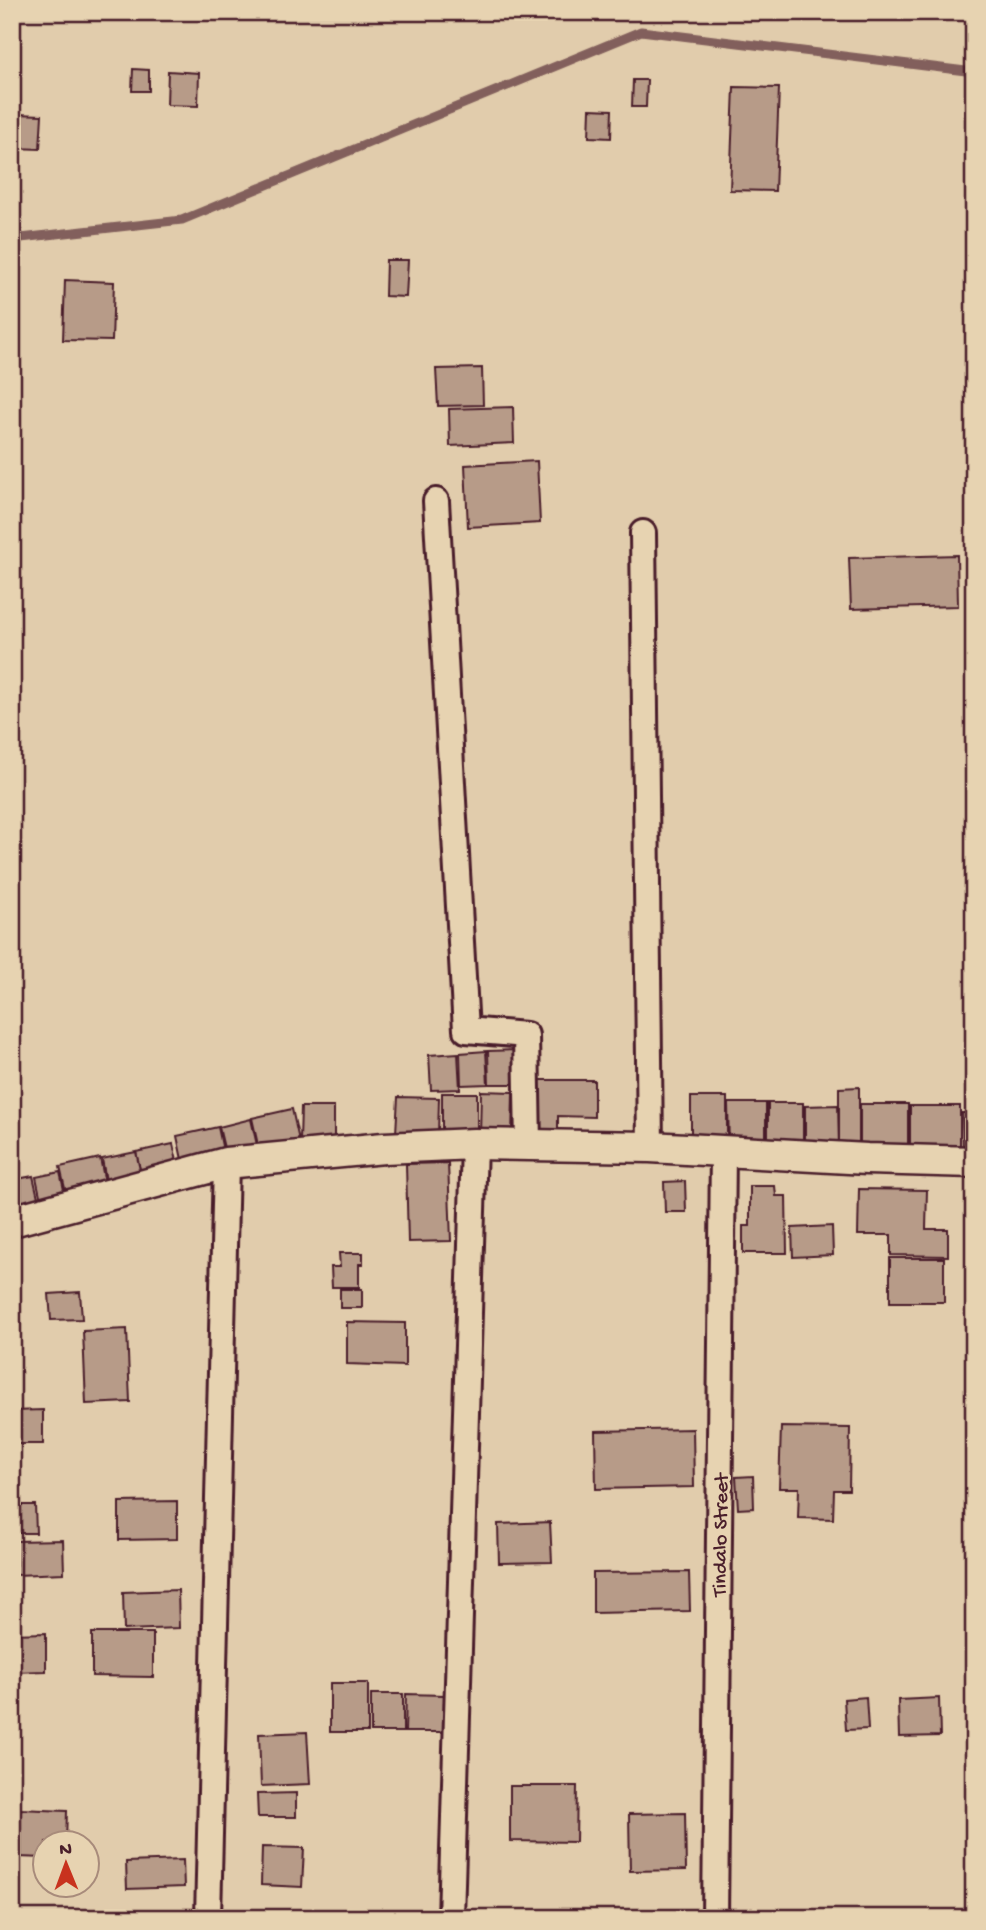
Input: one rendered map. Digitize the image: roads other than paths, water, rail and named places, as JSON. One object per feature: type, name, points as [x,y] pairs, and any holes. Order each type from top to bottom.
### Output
[{"type":"street","points":[[436,501],[466,1030],[526,1035],[528,1145]]},
{"type":"street","points":[[643,533],[650,1147]]},
{"type":"street","points":[[451,1918],[474,1144]]},
{"type":"street","points":[[12,1221],[226,1163],[384,1148],[474,1144],[650,1147],[723,1153],[974,1162]]},
{"type":"street","name":"Tindalo Street","points":[[715,1918],[723,1153]]},
{"type":"street","points":[[208,1918],[226,1163]]},
{"type":"waterway","points":[[12,239],[182,220],[641,31],[974,72]]}]
